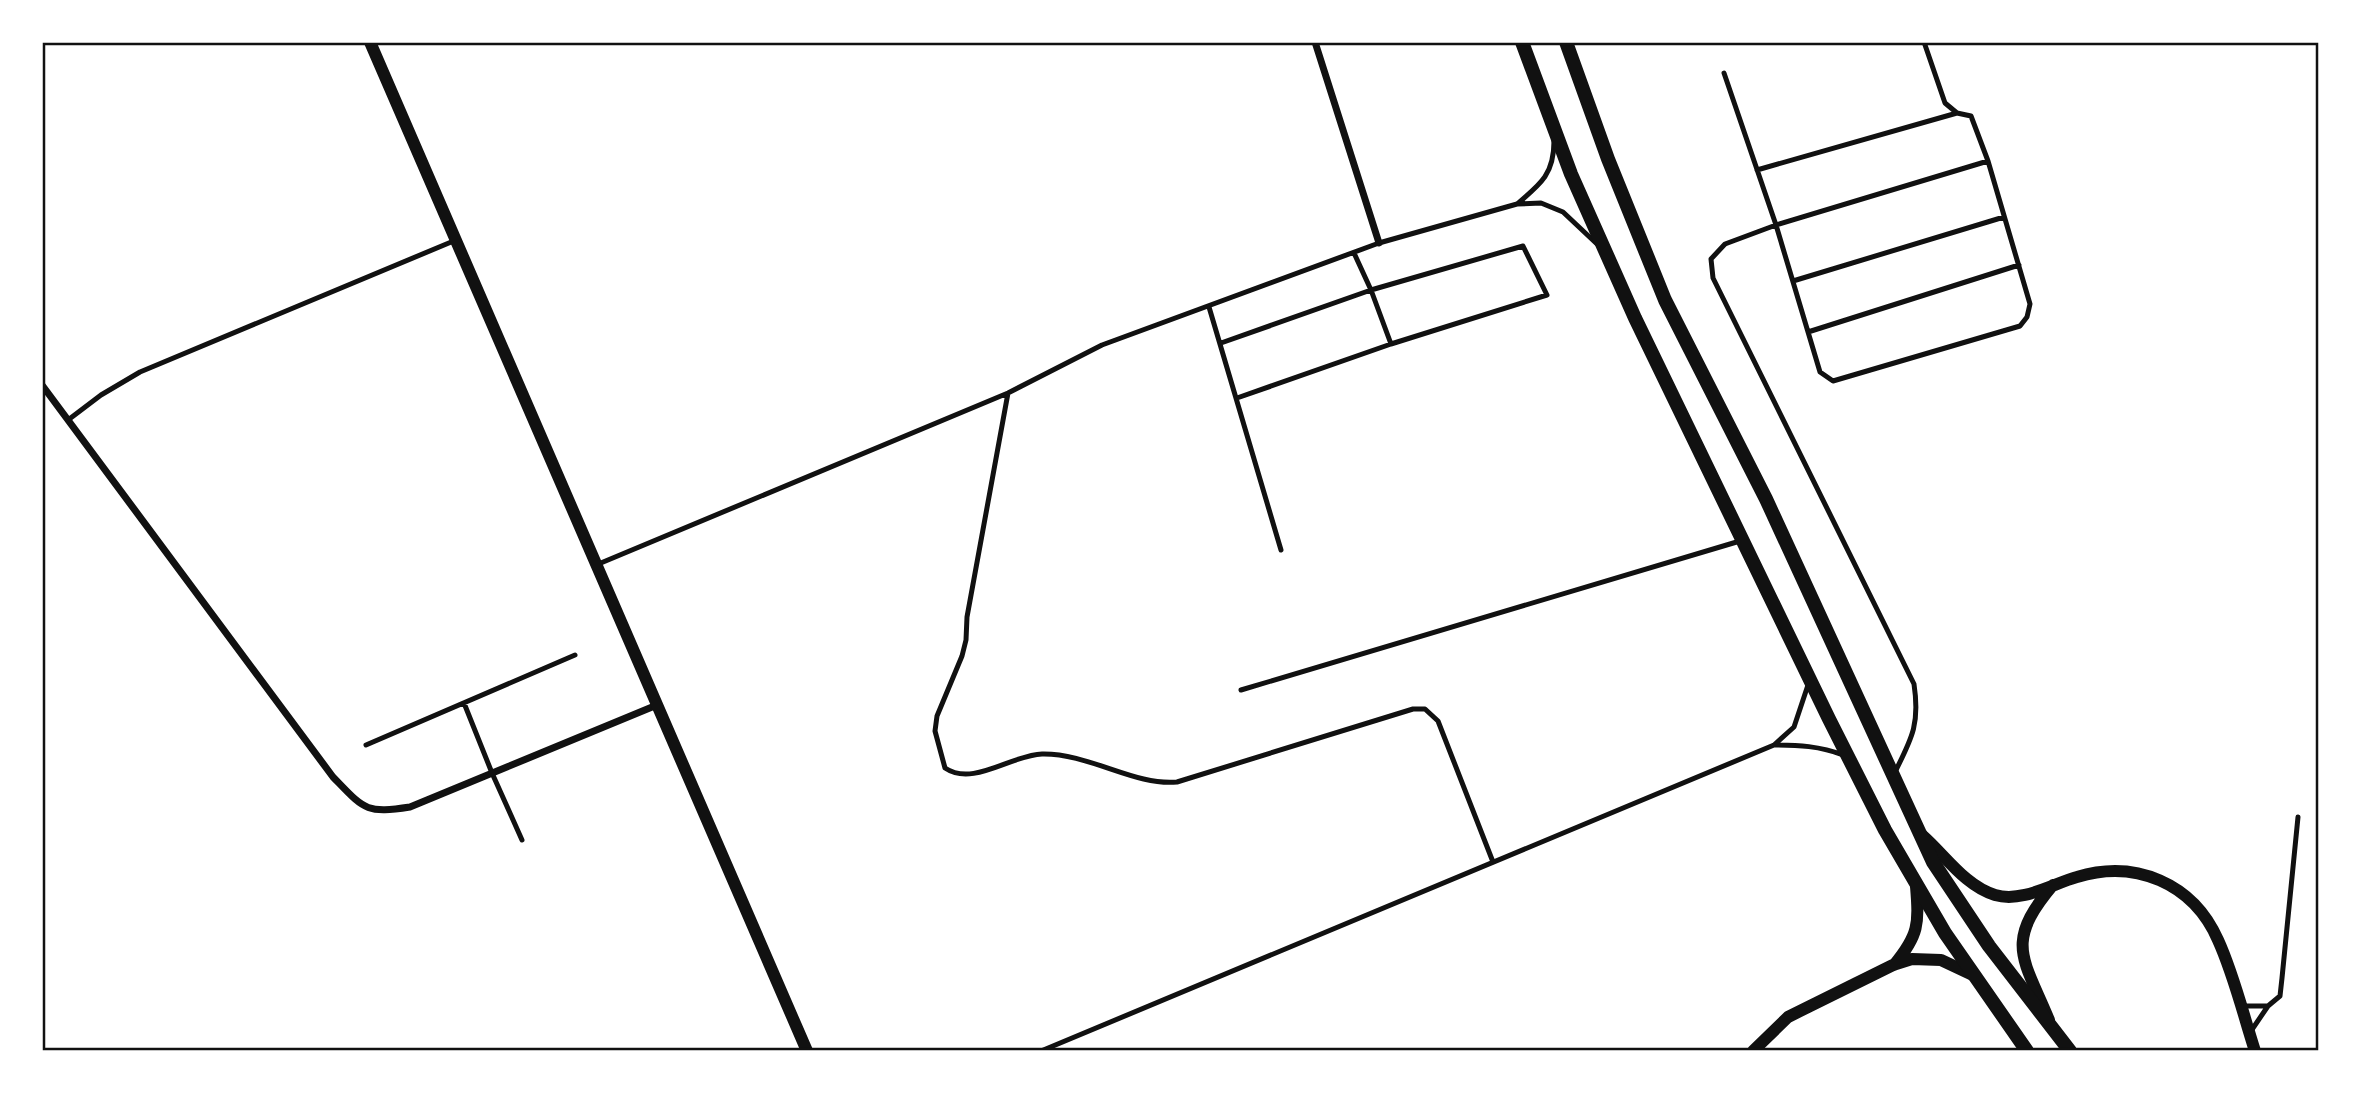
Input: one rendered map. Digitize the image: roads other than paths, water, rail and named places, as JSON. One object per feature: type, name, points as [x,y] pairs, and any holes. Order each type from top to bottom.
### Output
[{"type":"main road","points":[[1522,42],[1571,174],[1607,255],[1848,757],[1885,830],[1945,933],[2024,1048]]},
{"type":"main road","points":[[1566,42],[1608,159],[1665,300],[1766,499],[1933,862],[1982,936],[2070,1051]]},
{"type":"street","points":[[370,42],[807,1051]]},
{"type":"street","points":[[1315,42],[1379,243]]},
{"type":"street","points":[[42,385],[333,777],[359,803],[379,811],[410,807],[657,705]]},
{"type":"street","points":[[1919,832],[1980,890],[1998,896],[2028,894],[2095,872],[2128,870],[2160,879],[2196,905],[2218,938],[2255,1051]]},
{"type":"street","points":[[1893,965],[1915,936],[1918,910],[1916,884]]},
{"type":"street","points":[[2053,1028],[2024,958],[2021,939],[2032,913],[2054,885]]},
{"type":"street","points":[[1753,1051],[1788,1017],[1893,965],[1912,959],[1941,960],[1976,977]]},
{"type":"lane","points":[[1924,42],[1945,103],[1957,113]]},
{"type":"lane","points":[[1724,73],[1757,170],[1776,225],[1819,372],[1833,381],[2020,326],[2027,317],[2030,304],[1972,116],[1957,113],[1757,170]]},
{"type":"lane","points":[[1517,204],[1538,187],[1550,171],[1554,154],[1554,129]]},
{"type":"lane","points":[[1894,776],[1913,736],[1918,709],[1914,684],[1713,278],[1711,259],[1726,244],[1776,225],[1988,161]]},
{"type":"lane","points":[[596,565],[1008,393],[1102,345],[1379,243],[1517,204],[1541,203],[1563,212],[1607,255]]},
{"type":"lane","points":[[1793,281],[2004,217]]},
{"type":"lane","points":[[68,421],[101,395],[140,372],[456,240]]},
{"type":"lane","points":[[1221,342],[1371,290],[1523,246],[1547,295],[1391,344],[1237,398]]},
{"type":"lane","points":[[1354,253],[1391,344]]},
{"type":"lane","points":[[1808,332],[2019,265]]},
{"type":"lane","points":[[1209,307],[1281,550]]},
{"type":"lane","points":[[1008,393],[967,617],[966,640],[937,716],[935,731],[945,768],[956,775],[970,774],[1038,754],[1056,754],[1079,758],[1162,784],[1177,782],[1413,709],[1425,709],[1438,721],[1493,862]]},
{"type":"lane","points":[[1241,690],[1743,540]]},
{"type":"lane","points":[[366,745],[575,655]]},
{"type":"lane","points":[[1041,1051],[1774,745],[1794,727],[1810,680]]},
{"type":"lane","points":[[464,703],[522,840]]},
{"type":"lane","points":[[1774,745],[1827,749],[1848,757]]},
{"type":"lane","points":[[2249,1033],[2268,1006],[2280,996],[2298,817]]},
{"type":"lane","points":[[2240,1006],[2268,1006]]}]
